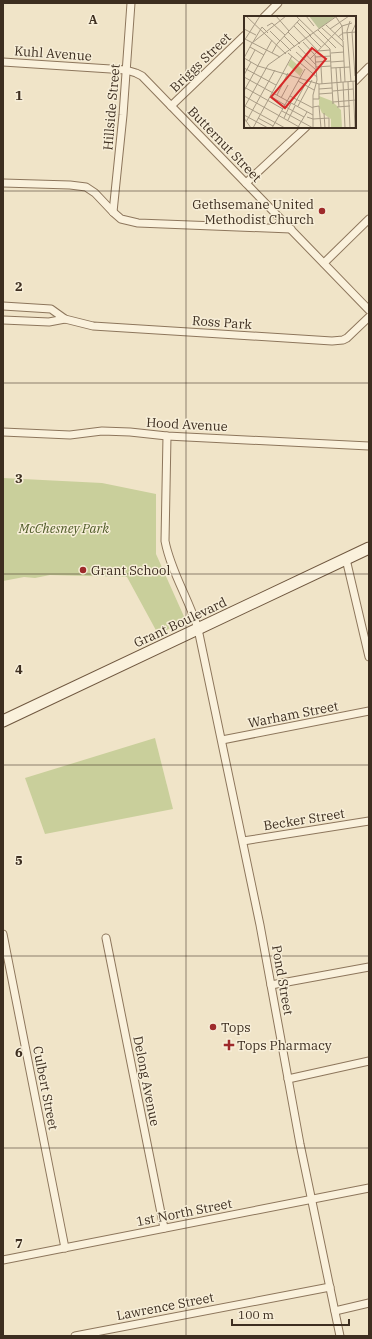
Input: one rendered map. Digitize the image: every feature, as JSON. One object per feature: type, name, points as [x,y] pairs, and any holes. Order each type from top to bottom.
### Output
[{"type":"street","name":"Hillside Street","points":[[113,212],[123,115],[131,3]]},
{"type":"street","points":[[265,16],[278,3]]},
{"type":"street","name":"Briggs Street","points":[[171,106],[244,36]]},
{"type":"street","name":"Kuhl Avenue","points":[[3,62],[126,70]]},
{"type":"street","points":[[356,80],[369,67]]},
{"type":"street","name":"Butternut Street","points":[[126,70],[142,76],[369,310]]},
{"type":"street","points":[[246,184],[305,128]]},
{"type":"street","points":[[3,182],[86,187],[95,193],[113,212],[122,219],[138,223],[291,229]]},
{"type":"street","points":[[324,263],[369,219]]},
{"type":"street","name":"Ross Park","points":[[3,306],[51,309],[65,319],[93,326],[332,341],[347,338],[369,317]]},
{"type":"street","name":"Ross Park","points":[[3,320],[49,322],[65,319]]},
{"type":"street","name":"Hood Avenue","points":[[3,432],[70,435],[109,432],[369,446]]},
{"type":"street","name":"Pond Street","points":[[167,436],[165,541],[173,570],[194,616],[198,629],[260,925],[288,1079],[340,1336]]},
{"type":"street","name":"Grant Boulevard","points":[[3,721],[369,548]]},
{"type":"street","points":[[346,559],[369,657]]},
{"type":"street","name":"Warham Street","points":[[222,740],[369,711]]},
{"type":"street","name":"Becker Street","points":[[243,841],[369,821]]},
{"type":"street","name":"Culbert Street","points":[[3,934],[65,1248]]},
{"type":"street","name":"Delong Avenue","points":[[106,938],[164,1228]]},
{"type":"street","points":[[271,985],[369,967]]},
{"type":"street","points":[[288,1079],[369,1062]]},
{"type":"street","name":"1st North Street","points":[[3,1260],[369,1188]]},
{"type":"street","name":"Lawrence Street","points":[[75,1336],[330,1287]]},
{"type":"street","points":[[335,1311],[369,1303]]},
{"type":"green space","name":"McChesney Park","points":[[3,478],[102,483],[156,494],[156,554],[186,621],[158,634],[127,577],[50,575],[35,578],[24,577],[3,581]]},
{"type":"green space","points":[[155,738],[173,809],[45,834],[25,778]]},
{"type":"place","name":"Gethsemane United Methodist Church","points":[[322,211]]},
{"type":"place","name":"Grant School","points":[[83,570]]},
{"type":"place","name":"Tops","points":[[213,1027]]},
{"type":"place","name":"Tops Pharmacy","points":[[229,1045]]}]
